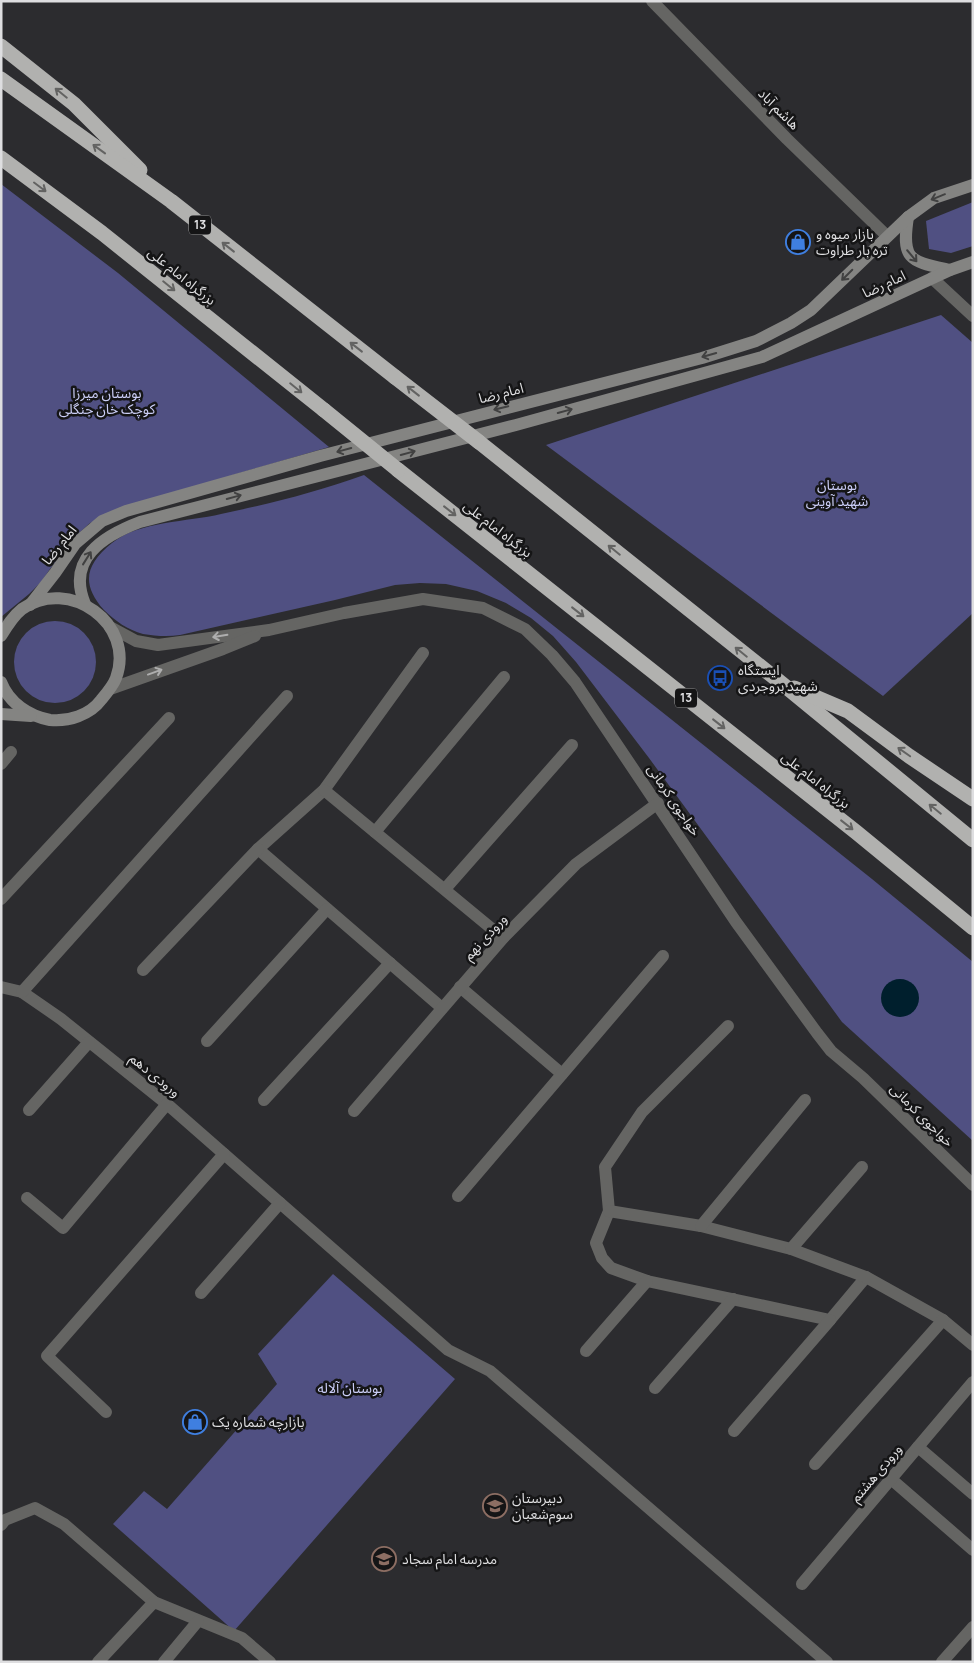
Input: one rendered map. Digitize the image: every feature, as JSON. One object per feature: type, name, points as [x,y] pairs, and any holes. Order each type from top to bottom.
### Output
[{"type":"highway","points":[[1,46],[74,104],[171,201]]},
{"type":"highway","name":"13","points":[[1,79],[171,201],[479,442],[780,682],[973,840]]},
{"type":"highway","name":"بزرگراه امام علی","points":[[1,158],[102,233],[856,832],[973,928]]},
{"type":"highway","points":[[780,682],[848,711],[973,799]]},
{"type":"main road","name":"امام رضا","points":[[30,605],[56,573],[75,544],[102,522],[134,508],[498,409],[702,358],[756,341],[778,331],[811,310],[887,236],[908,217],[934,198],[973,185]]},
{"type":"main road","points":[[908,217],[904,239],[907,252],[918,262],[950,270]]},
{"type":"main road","name":"امام رضا","points":[[85,604],[81,594],[80,577],[85,560],[109,536],[140,522],[225,499],[339,472],[762,357],[932,278],[973,262]]},
{"type":"main road","points":[[1,636],[10,622],[30,605],[38,601],[55,598],[72,600],[85,604],[100,615],[110,627],[117,643],[119,660],[116,678],[110,689],[97,706],[84,714],[68,719],[52,720],[1,714]]},
{"type":"main road","points":[[1,682],[10,698],[22,709],[36,717]]},
{"type":"street","name":"هاشم آباد","points":[[652,1],[787,139],[887,236]]},
{"type":"street","points":[[932,278],[973,316]]},
{"type":"street","name":"خواجوی کرمانی","points":[[269,630],[344,613],[423,599],[483,608],[525,629],[552,655],[574,682],[736,922],[831,1051],[863,1078],[973,1186]]},
{"type":"street","points":[[110,627],[136,641],[158,645],[269,630]]},
{"type":"street","points":[[110,689],[223,649],[269,630]]},
{"type":"street","points":[[143,970],[258,849],[324,790],[423,653]]},
{"type":"street","points":[[375,832],[504,677]]},
{"type":"street","points":[[22,992],[286,696]]},
{"type":"street","points":[[1,899],[169,718]]},
{"type":"street","points":[[445,890],[572,745]]},
{"type":"street","points":[[1,764],[11,752]]},
{"type":"street","points":[[324,790],[503,938]]},
{"type":"street","name":"ورودی نهم","points":[[354,1110],[503,938],[576,864],[658,804]]},
{"type":"street","points":[[258,849],[442,1008]]},
{"type":"street","points":[[207,1041],[328,909]]},
{"type":"street","points":[[458,1196],[663,956]]},
{"type":"street","points":[[264,1100],[390,963]]},
{"type":"street","name":"ورودی دهم","points":[[1,987],[22,992],[61,1019],[167,1104],[448,1350],[490,1371],[827,1662]]},
{"type":"street","points":[[460,987],[562,1074]]},
{"type":"street","points":[[728,1026],[642,1112],[605,1167],[608,1212],[596,1243],[602,1258],[611,1268],[646,1281],[830,1320]]},
{"type":"street","points":[[29,1110],[89,1042]]},
{"type":"street","points":[[701,1226],[805,1100]]},
{"type":"street","points":[[27,1198],[63,1228],[167,1104]]},
{"type":"street","points":[[106,1412],[47,1356],[224,1154]]},
{"type":"street","points":[[791,1248],[862,1167]]},
{"type":"street","points":[[201,1294],[280,1203]]},
{"type":"street","points":[[608,1212],[701,1226],[791,1248],[866,1277],[943,1320],[973,1344]]},
{"type":"street","points":[[734,1431],[866,1277]]},
{"type":"street","points":[[586,1352],[646,1281]]},
{"type":"street","points":[[655,1388],[733,1299]]},
{"type":"street","points":[[815,1464],[943,1320]]},
{"type":"street","name":"ورودی هشتم","points":[[802,1584],[973,1382]]},
{"type":"street","points":[[918,1447],[973,1494]]},
{"type":"street","points":[[891,1479],[973,1550]]},
{"type":"street","points":[[1,1524],[5,1520],[34,1508],[64,1524],[154,1602],[242,1638],[270,1662]]},
{"type":"street","points":[[98,1662],[154,1602]]},
{"type":"street","points":[[164,1662],[198,1621]]},
{"type":"street","points":[[942,1662],[973,1626]]},
{"type":"green space","name":"بوستان میرزا کوچک خان جنگلی","points":[[1,184],[118,273],[329,447],[233,475],[90,523],[68,543],[41,582],[1,617]]},
{"type":"green space","points":[[973,202],[973,246],[951,253],[929,249],[926,221]]},
{"type":"green space","name":"بوستان شهید آوینی","points":[[941,315],[973,343],[973,613],[883,696],[546,445]]},
{"type":"green space","points":[[364,475],[872,879],[973,962],[973,1141],[842,1022],[649,758],[576,662],[553,636],[531,618],[506,603],[477,591],[446,584],[420,583],[395,585],[180,635],[157,636],[143,634],[122,625],[104,610],[92,592],[89,575],[96,559],[112,543],[136,530],[275,502]]},
{"type":"green space","points":[[55,621],[71,624],[84,633],[93,646],[96,662],[93,678],[84,691],[71,700],[55,703],[39,700],[26,691],[17,678],[14,662],[17,646],[26,633],[39,624]]},
{"type":"green space","name":"بوستان آلاله","points":[[333,1274],[455,1379],[234,1631],[113,1524],[144,1491],[167,1509],[277,1384],[258,1354]]},
{"type":"water","points":[[900,979],[914,984],[919,998],[914,1012],[900,1017],[886,1012],[881,998],[886,984]]},
{"type":"place","name":"بازار میوه و تره‌ بار طراوت","points":[[798,242]]},
{"type":"place","name":"ایستگاه شهید بروجردی","points":[[720,678]]},
{"type":"place","name":"بازارچه شماره یک","points":[[195,1422]]},
{"type":"place","name":"دبیرستان سوم‌شعبان","points":[[495,1506]]},
{"type":"place","name":"مدرسه امام سجاد","points":[[384,1559]]}]
